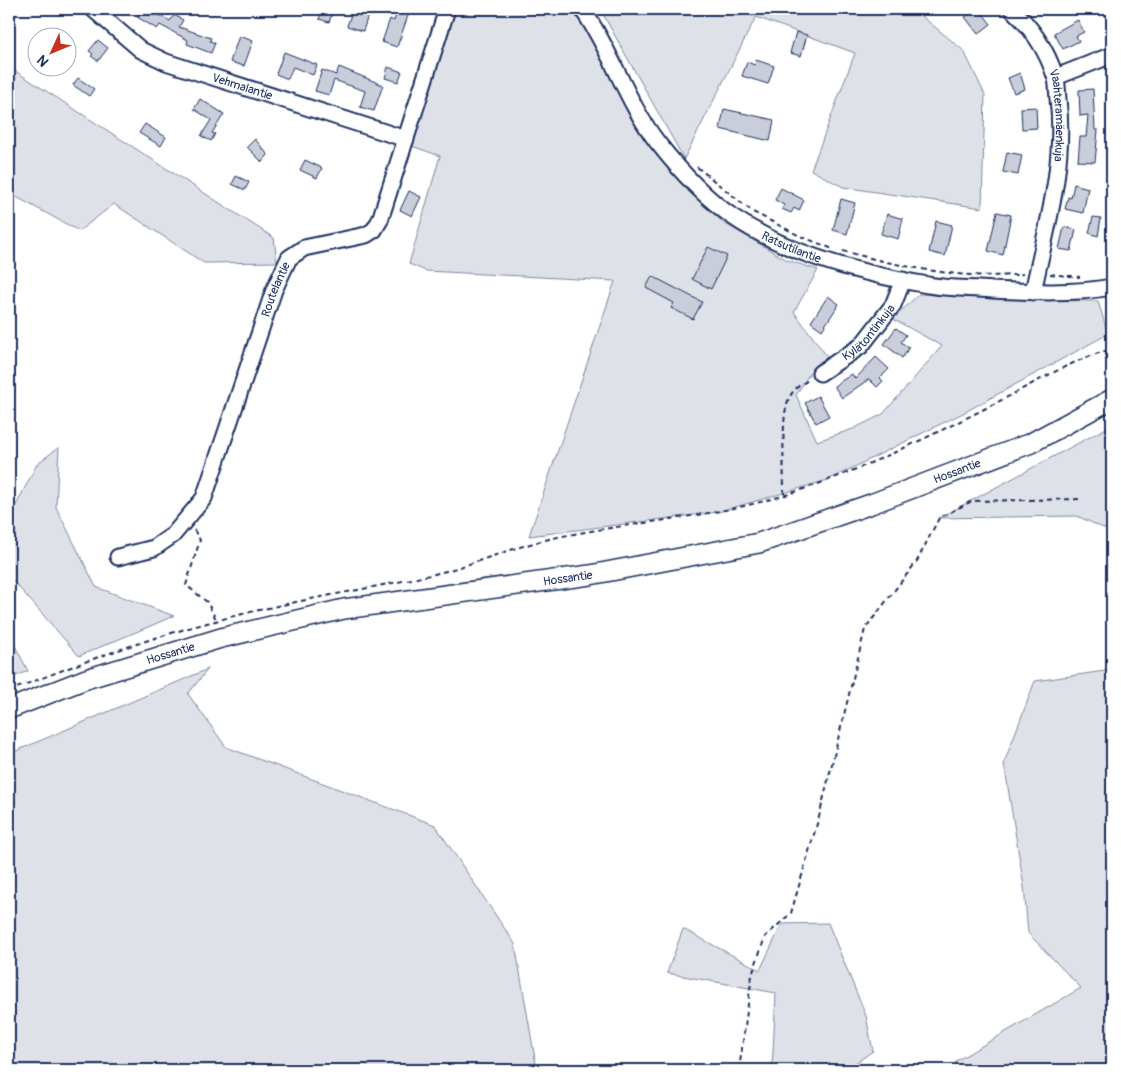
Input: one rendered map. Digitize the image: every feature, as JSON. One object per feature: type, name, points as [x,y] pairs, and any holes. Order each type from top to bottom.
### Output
[{"type":"main road","name":"Hossantie","points":[[9,709],[219,629],[344,609],[590,575],[759,544],[1031,443],[1112,399]]},
{"type":"street","name":"Vehmalantie","points":[[93,9],[141,50],[166,62],[406,139]]},
{"type":"street","name":"Routelantie","points":[[118,557],[154,548],[173,535],[204,498],[281,273],[289,258],[304,248],[349,240],[366,235],[374,230],[380,220],[447,9]]},
{"type":"street","name":"Ratsutilantie","points":[[582,9],[591,21],[625,90],[657,142],[695,186],[732,217],[767,237],[819,258],[867,272],[929,286],[1033,292],[1112,287]]},
{"type":"street","name":"Vaahteramäenkuja","points":[[1012,9],[1040,42],[1056,77],[1061,120],[1059,164],[1033,292]]},
{"type":"street","points":[[1056,77],[1112,54]]},
{"type":"street","name":"Kylätontinkuja","points":[[820,373],[861,346],[893,305],[903,280]]},
{"type":"path","points":[[696,167],[753,212],[800,236],[836,250],[924,270],[1004,276],[1037,273],[1084,277]]},
{"type":"path","points":[[9,691],[70,667],[219,629],[302,600],[465,566],[517,546],[553,538],[702,514],[784,496],[907,446],[1071,365],[1112,349]]},
{"type":"path","points":[[784,496],[783,462],[787,402],[795,388],[820,373]]},
{"type":"path","points":[[739,1070],[752,975],[765,937],[791,913],[819,817],[866,629],[917,561],[939,518],[972,500],[1082,499]]},
{"type":"path","points":[[187,520],[200,540],[186,585],[207,602],[219,629]]},
{"type":"shaded area","points":[[452,9],[574,9],[589,32],[639,129],[722,222],[787,260],[818,270],[794,312],[829,359],[811,371],[796,395],[817,441],[853,429],[883,414],[942,346],[893,319],[919,294],[1032,300],[1098,301],[1108,334],[965,412],[828,480],[718,512],[529,536],[615,281],[426,271],[409,264],[440,156],[412,146]]},
{"type":"shaded area","points":[[600,9],[913,9],[964,51],[985,95],[982,208],[843,187],[811,170],[855,53],[756,17],[684,159]]},
{"type":"shaded area","points":[[9,67],[274,238],[277,262],[204,263],[114,204],[79,231],[9,193]]},
{"type":"shaded area","points":[[1112,425],[1112,532],[1077,516],[939,518]]},
{"type":"shaded area","points":[[59,447],[56,507],[96,587],[174,616],[79,656],[9,576],[9,519],[37,464]]},
{"type":"shaded area","points":[[9,634],[28,671],[9,679]]},
{"type":"shaded area","points":[[208,669],[188,694],[226,747],[435,825],[515,944],[537,1070],[9,1070],[9,754]]},
{"type":"shaded area","points":[[1112,670],[1112,1070],[957,1070],[956,1061],[1081,988],[1028,933],[1024,887],[1004,763],[1035,681]]},
{"type":"shaded area","points":[[828,923],[866,1016],[873,1051],[845,1070],[772,1070],[776,993],[667,973],[683,929],[760,970],[782,924]]},
{"type":"building","points":[[142,9],[149,9],[170,21],[174,15],[183,20],[179,27],[211,38],[210,41],[215,43],[211,53],[187,44],[188,40],[160,25],[157,29],[137,17]]},
{"type":"building","points":[[323,9],[334,9],[329,22],[319,19]]},
{"type":"building","points":[[353,9],[370,9],[363,31],[347,26]]},
{"type":"building","points":[[398,9],[409,13],[397,47],[382,42],[390,19],[394,21]]},
{"type":"building","points":[[979,9],[991,24],[978,34],[965,17]]},
{"type":"building","points":[[1078,20],[1084,32],[1076,36],[1079,41],[1063,49],[1054,33]]},
{"type":"building","points":[[796,32],[807,35],[801,56],[790,53]]},
{"type":"building","points":[[239,36],[253,41],[244,66],[230,62]]},
{"type":"building","points":[[98,40],[108,48],[98,61],[91,56],[93,54],[89,51]]},
{"type":"building","points":[[284,52],[317,65],[313,75],[293,67],[288,79],[276,74]]},
{"type":"building","points":[[756,60],[774,66],[768,84],[742,76],[747,62],[755,65]]},
{"type":"building","points":[[339,67],[383,85],[374,111],[360,107],[365,91],[334,80],[329,95],[315,91],[322,70],[336,75]]},
{"type":"building","points":[[388,67],[402,72],[398,82],[385,78]]},
{"type":"building","points":[[1020,73],[1025,89],[1014,93],[1008,78]]},
{"type":"building","points":[[78,78],[94,89],[89,96],[73,85]]},
{"type":"building","points":[[1093,89],[1095,130],[1098,130],[1095,162],[1078,161],[1080,137],[1086,137],[1088,115],[1080,116],[1079,90]]},
{"type":"building","points":[[200,99],[224,114],[212,133],[215,134],[211,141],[201,136],[211,120],[194,109]]},
{"type":"building","points":[[1036,107],[1037,128],[1022,129],[1021,108]]},
{"type":"building","points":[[724,109],[774,120],[770,141],[720,129]]},
{"type":"building","points":[[145,124],[166,137],[161,146],[139,133]]},
{"type":"building","points":[[255,139],[268,155],[262,162],[247,147]]},
{"type":"building","points":[[1007,152],[1022,155],[1018,175],[1003,172]]},
{"type":"building","points":[[305,160],[322,168],[317,178],[300,170]]},
{"type":"building","points":[[236,176],[249,182],[245,190],[232,184]]},
{"type":"building","points":[[1074,184],[1088,188],[1083,213],[1065,209],[1068,197],[1071,198]]},
{"type":"building","points":[[781,188],[804,200],[799,211],[794,208],[791,213],[782,209],[784,205],[775,200]]},
{"type":"building","points":[[409,191],[421,197],[412,216],[400,210]]},
{"type":"building","points":[[841,199],[855,203],[847,234],[833,230]]},
{"type":"building","points":[[997,212],[1011,215],[1003,255],[988,251]]},
{"type":"building","points":[[887,214],[903,219],[898,239],[881,234]]},
{"type":"building","points":[[1093,217],[1101,218],[1098,236],[1089,233]]},
{"type":"building","points":[[936,221],[952,225],[945,256],[929,252]]},
{"type":"building","points":[[1064,227],[1076,230],[1071,251],[1059,249]]},
{"type":"building","points":[[708,247],[727,256],[711,289],[692,279]]},
{"type":"building","points":[[652,276],[702,302],[693,319],[671,308],[674,303],[646,288]]},
{"type":"building","points":[[828,296],[839,304],[822,330],[811,322]]},
{"type":"building","points":[[896,328],[906,335],[901,342],[909,348],[902,358],[884,344]]},
{"type":"building","points":[[876,357],[889,369],[880,378],[883,381],[877,387],[869,379],[842,398],[834,386],[852,374],[855,379]]},
{"type":"building","points":[[818,396],[829,416],[816,423],[805,403]]}]
